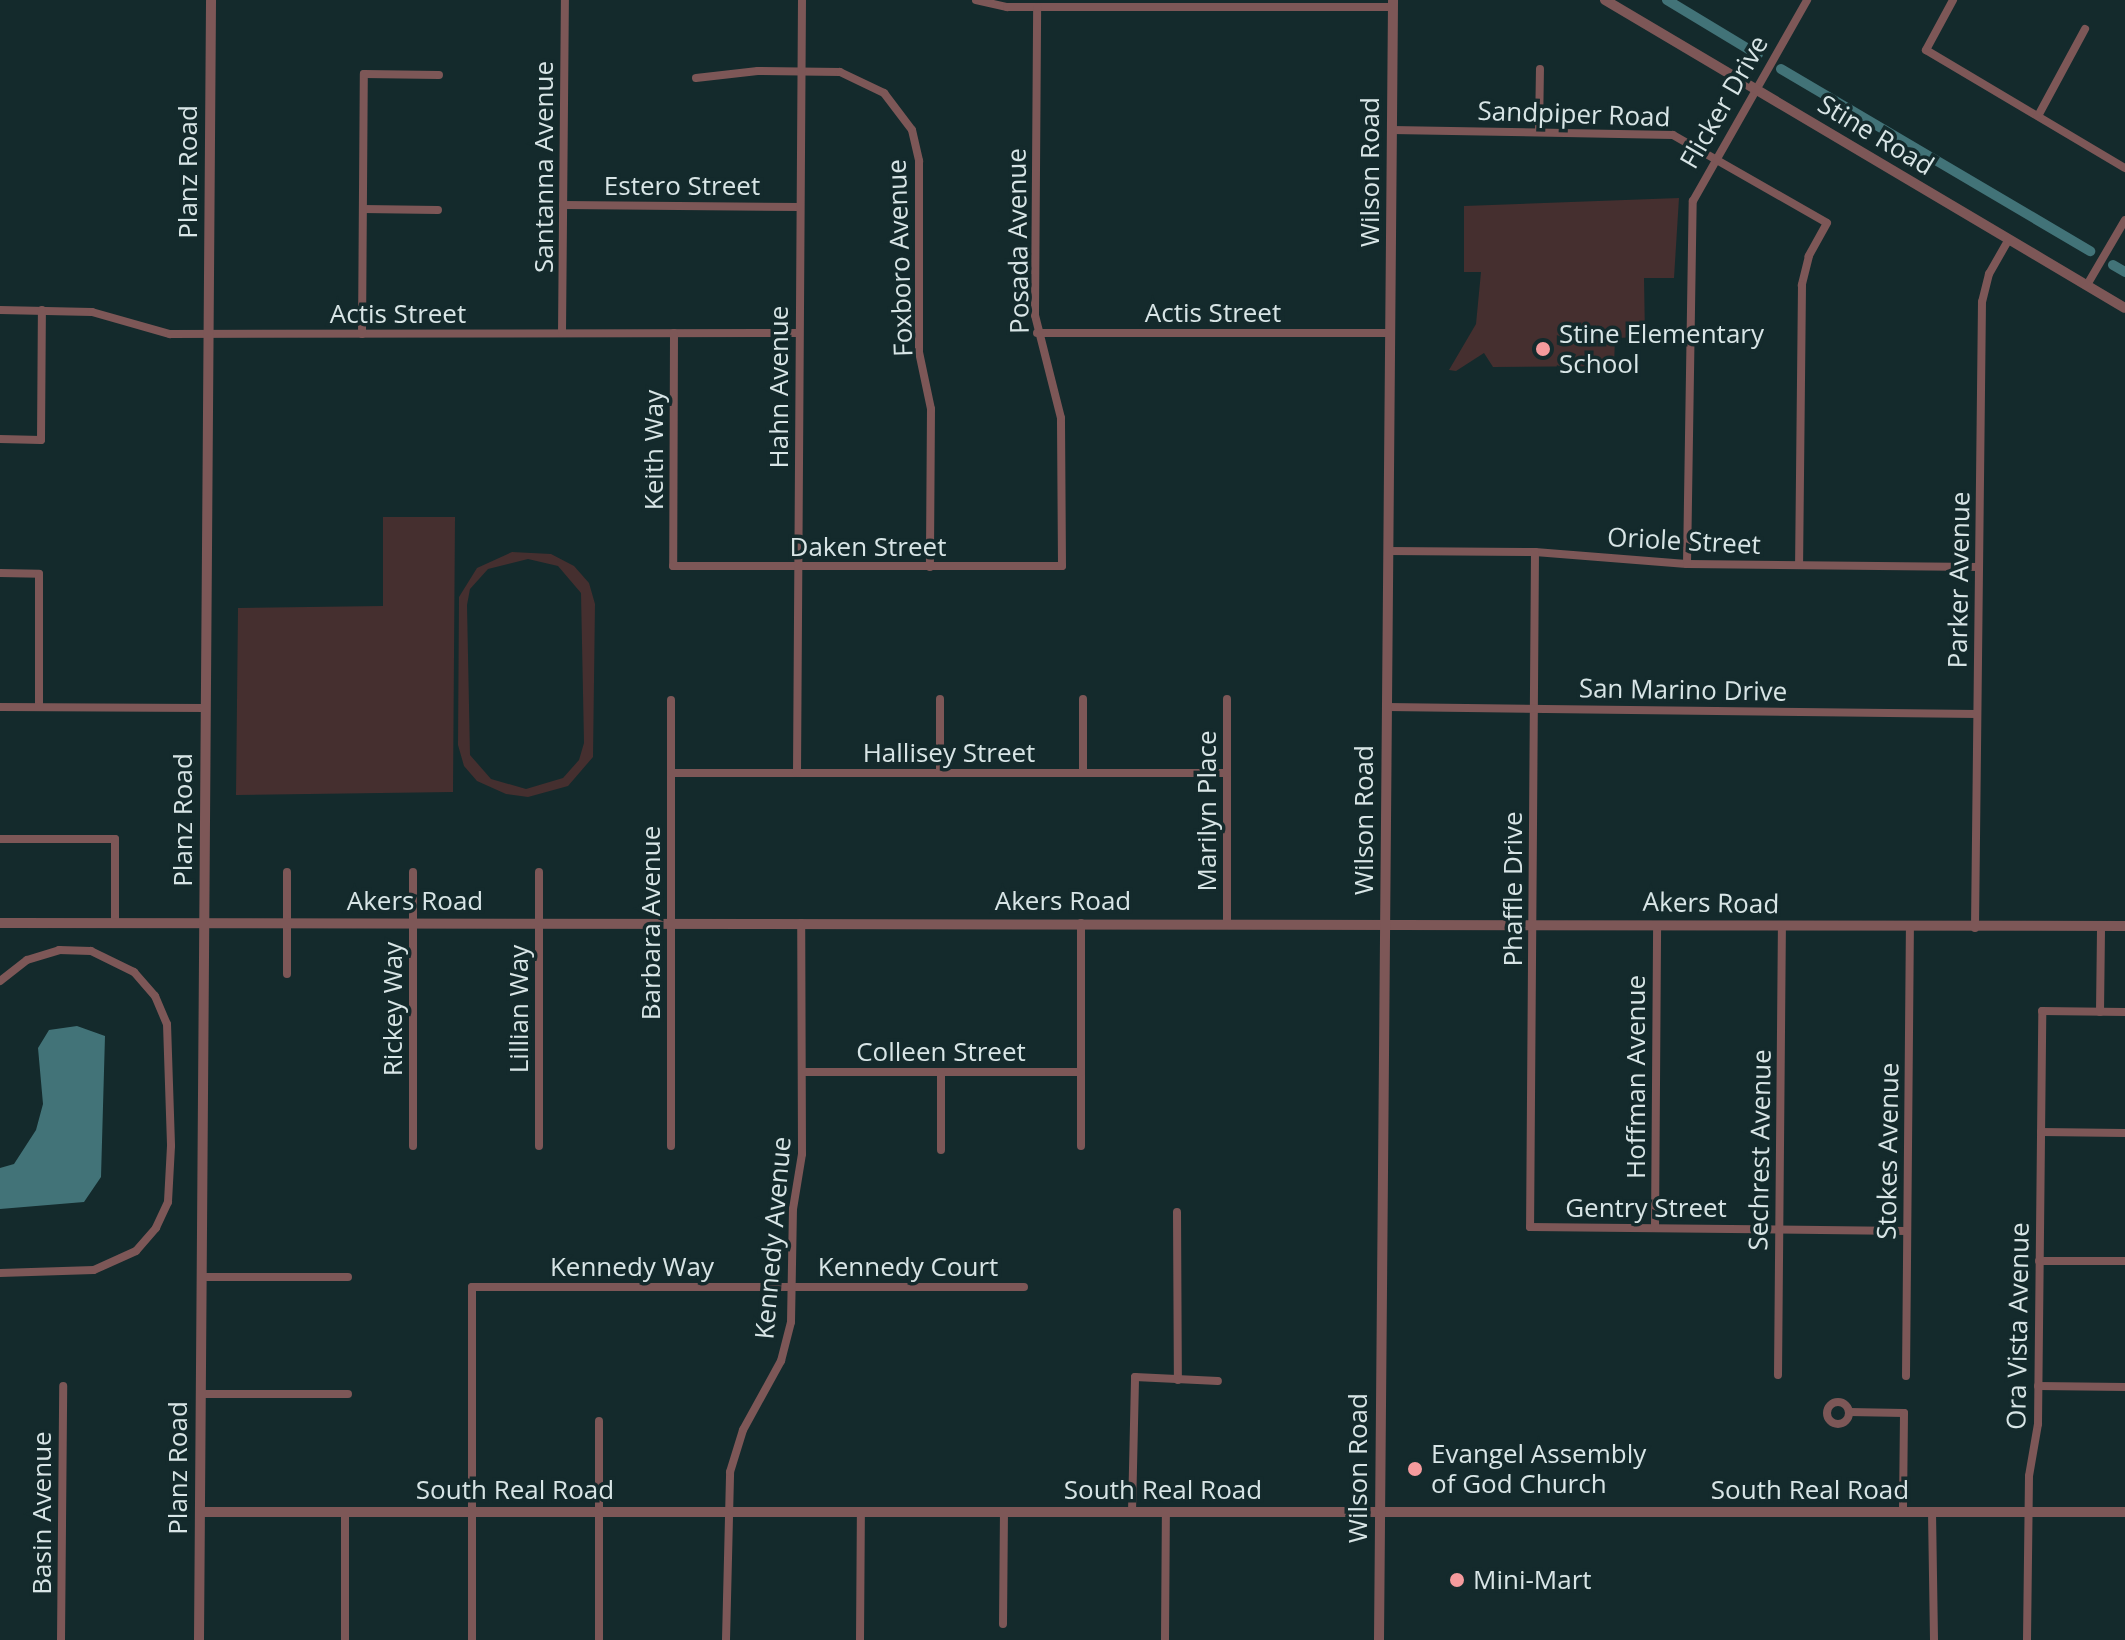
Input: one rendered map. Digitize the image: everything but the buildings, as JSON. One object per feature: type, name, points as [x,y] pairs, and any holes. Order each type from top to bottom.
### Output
[{"type":"street","name":"Planz Road","points":[[199,1640],[211,0]]},
{"type":"street","name":"Santanna Avenue","points":[[562,333],[565,0]]},
{"type":"street","name":"Hahn Avenue","points":[[797,773],[802,0]]},
{"type":"street","points":[[976,0],[1037,7],[1393,3]]},
{"type":"street","name":"Stine Road","points":[[1605,0],[2125,308]]},
{"type":"street","name":"Flicker Drive","points":[[1687,564],[1690,218],[1699,184],[1807,0]]},
{"type":"street","points":[[1953,0],[1926,50],[2125,168]]},
{"type":"street","name":"Wilson Road","points":[[1379,1640],[1393,3]]},
{"type":"street","name":"Posada Avenue","points":[[1037,7],[1037,333],[1061,418],[1062,566]]},
{"type":"street","points":[[2038,116],[2085,29]]},
{"type":"street","points":[[1539,131],[1540,69]]},
{"type":"street","name":"Foxboro Avenue","points":[[696,78],[801,71],[840,72],[871,83],[895,103],[917,145],[918,333],[931,409],[930,567]]},
{"type":"street","points":[[362,334],[364,74],[439,75]]},
{"type":"street","name":"Sandpiper Road","points":[[1392,130],[1657,132],[1687,140],[1827,223],[1809,256],[1802,285],[1799,565]]},
{"type":"street","name":"Estero Street","points":[[563,205],[800,207]]},
{"type":"street","points":[[363,209],[438,210]]},
{"type":"street","points":[[2087,285],[2125,220]]},
{"type":"street","name":"Parker Avenue","points":[[1975,928],[1982,302],[1989,274],[2009,239]]},
{"type":"street","name":"Actis Street","points":[[0,310],[92,312],[152,331],[208,334],[799,333]]},
{"type":"street","points":[[0,439],[41,440],[42,310]]},
{"type":"street","name":"Keith Way","points":[[673,566],[674,333]]},
{"type":"street","name":"Actis Street","points":[[1037,333],[1390,333]]},
{"type":"street","name":"Oriole Street","points":[[1388,551],[1535,552],[1687,564],[1979,567]]},
{"type":"street","name":"Phaffle Drive","points":[[1530,1227],[1535,552]]},
{"type":"street","name":"Daken Street","points":[[673,566],[1062,566]]},
{"type":"street","points":[[0,573],[39,574],[39,707]]},
{"type":"street","points":[[940,699],[940,773]]},
{"type":"street","points":[[1083,699],[1083,773]]},
{"type":"street","name":"Marilyn Place","points":[[1227,699],[1227,923]]},
{"type":"street","name":"Barbara Avenue","points":[[671,700],[671,1146]]},
{"type":"street","points":[[0,707],[206,708]]},
{"type":"street","name":"San Marino Drive","points":[[1387,707],[1977,714]]},
{"type":"street","name":"Hallisey Street","points":[[671,773],[1227,773]]},
{"type":"street","points":[[0,839],[115,839],[115,923]]},
{"type":"street","points":[[287,872],[287,974]]},
{"type":"street","name":"Rickey Way","points":[[413,872],[413,1146]]},
{"type":"street","name":"Lillian Way","points":[[539,872],[539,1146]]},
{"type":"street","name":"Akers Road","points":[[0,923],[2125,926]]},
{"type":"street","name":"Kennedy Avenue","points":[[726,1640],[726,1512],[736,1451],[788,1340],[802,1072],[801,923]]},
{"type":"street","points":[[1081,923],[1081,1146]]},
{"type":"street","name":"Hoffman Avenue","points":[[1655,1228],[1657,925]]},
{"type":"street","name":"Sechrest Avenue","points":[[1778,1375],[1782,926]]},
{"type":"street","name":"Stokes Avenue","points":[[1906,1376],[1910,927]]},
{"type":"street","points":[[2101,927],[2100,1012],[2125,1012]]},
{"type":"street","points":[[0,981],[27,960],[76,949],[113,959],[146,984],[162,1010],[169,1040],[171,1186],[156,1228],[123,1259],[94,1270],[0,1273]]},
{"type":"street","name":"Ora Vista Avenue","points":[[2027,1640],[2029,1512],[2038,1386],[2042,1011],[2100,1012]]},
{"type":"street","name":"Colleen Street","points":[[802,1072],[1081,1072]]},
{"type":"street","points":[[941,1072],[941,1150]]},
{"type":"street","points":[[2041,1132],[2125,1133]]},
{"type":"street","points":[[1177,1212],[1178,1380]]},
{"type":"street","name":"Gentry Street","points":[[1530,1227],[1907,1231]]},
{"type":"street","points":[[2039,1261],[2125,1261]]},
{"type":"street","points":[[202,1277],[348,1277]]},
{"type":"street","name":"Kennedy Way","points":[[472,1512],[472,1287],[792,1287]]},
{"type":"street","name":"Kennedy Court","points":[[792,1287],[1024,1287]]},
{"type":"street","points":[[1132,1512],[1135,1377],[1218,1381]]},
{"type":"street","name":"Basin Avenue","points":[[61,1640],[63,1386]]},
{"type":"street","points":[[2038,1386],[2125,1387]]},
{"type":"street","points":[[201,1394],[348,1394]]},
{"type":"street","points":[[1849,1412],[1904,1413],[1903,1512]]},
{"type":"street","points":[[599,1421],[599,1640]]},
{"type":"street","name":"South Real Road","points":[[200,1512],[2125,1512]]},
{"type":"street","points":[[345,1512],[345,1640]]},
{"type":"street","points":[[472,1512],[472,1640]]},
{"type":"street","points":[[860,1640],[861,1512]]},
{"type":"street","points":[[1003,1624],[1004,1512]]},
{"type":"street","points":[[1165,1640],[1166,1512]]},
{"type":"street","points":[[1932,1512],[1934,1640]]},
{"type":"shaded area","points":[[1679,198],[1674,278],[1644,278],[1645,337],[1615,338],[1614,366],[1493,367],[1484,353],[1456,371],[1449,370],[1476,324],[1481,272],[1464,272],[1464,206]]},
{"type":"shaded area","points":[[383,517],[455,517],[453,792],[236,795],[238,608],[383,606]]},
{"type":"shaded area","points":[[512,552],[551,554],[574,566],[589,583],[595,604],[593,757],[568,786],[528,797],[506,794],[477,781],[464,766],[458,745],[459,597],[477,568]],"holes":[[[528,559],[558,566],[581,593],[584,743],[579,760],[563,778],[526,789],[491,779],[470,755],[467,605],[470,589],[488,569]]]},
{"type":"water","points":[[77,1026],[105,1036],[101,1177],[84,1202],[0,1209],[0,1168],[14,1164],[36,1130],[43,1104],[38,1048],[49,1030]]},
{"type":"waterway","points":[[1667,0],[1758,55]]},
{"type":"waterway","points":[[1781,69],[2090,251]]},
{"type":"waterway","points":[[2113,265],[2125,272]]},
{"type":"place","name":"Stine Elementary School","points":[[1543,349]]},
{"type":"place","name":"Evangel Assembly of God Church","points":[[1415,1469]]},
{"type":"place","name":"Mini-Mart","points":[[1457,1580]]}]
